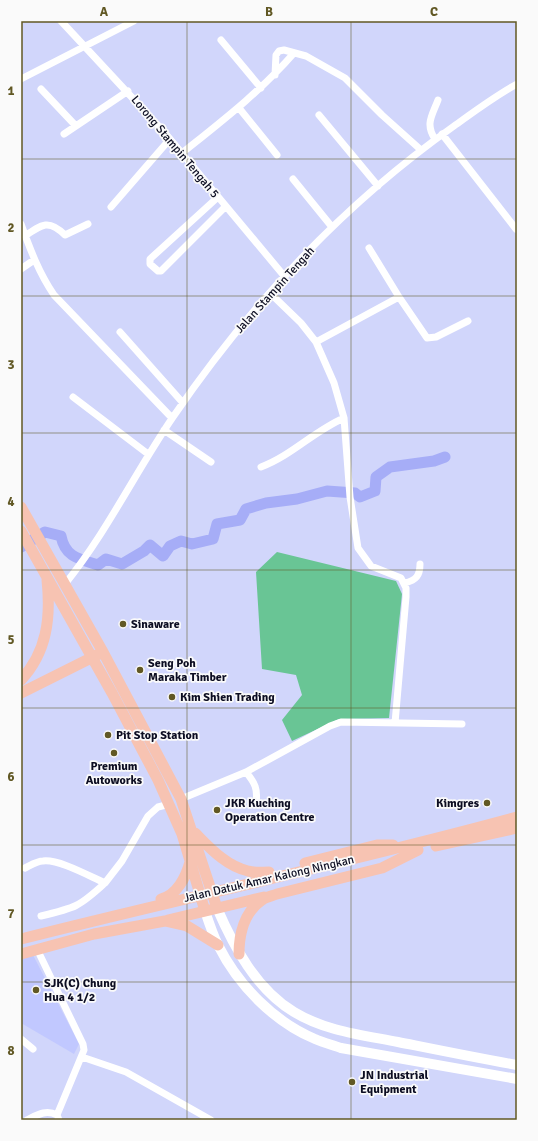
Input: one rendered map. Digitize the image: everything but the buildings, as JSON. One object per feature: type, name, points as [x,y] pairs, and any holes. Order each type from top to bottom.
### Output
[{"type":"highway","points":[[21,507],[90,628],[181,799],[193,831],[217,908]]},
{"type":"highway","points":[[26,539],[92,657],[170,804],[182,834],[204,911]]},
{"type":"highway","points":[[21,680],[34,664],[45,638],[49,617],[46,575]]},
{"type":"highway","points":[[82,640],[87,638],[90,628]]},
{"type":"highway","points":[[21,693],[103,652]]},
{"type":"highway","name":"Jalan Datuk Amar Kalong Ningkan","points":[[21,945],[151,912],[272,886],[417,847],[517,817]]},
{"type":"highway","name":"Jalan Datuk Amar Kalong Ningkan","points":[[21,939],[152,905],[417,847],[517,828]]},
{"type":"highway","points":[[193,831],[219,856],[238,868],[249,872],[269,872]]},
{"type":"highway","points":[[21,935],[377,845],[417,847]]},
{"type":"highway","points":[[21,954],[94,934],[166,921],[382,868],[417,847]]},
{"type":"highway","points":[[168,897],[184,879],[190,862]]},
{"type":"highway","points":[[239,954],[240,934],[244,922],[253,908],[262,900],[276,894]]},
{"type":"highway","points":[[166,921],[187,926],[218,945]]},
{"type":"main road","points":[[217,908],[239,954],[256,977],[276,998],[293,1011],[333,1029],[517,1065]]},
{"type":"main road","points":[[204,911],[218,945],[231,967],[247,988],[269,1010],[295,1028],[315,1039],[341,1048],[517,1079]]},
{"type":"street","name":"Lorong Stampin Tengah 5","points":[[61,21],[86,45],[128,91],[182,153],[225,207],[285,277]]},
{"type":"street","points":[[21,79],[134,21]]},
{"type":"street","points":[[221,40],[261,88]]},
{"type":"street","points":[[275,75],[276,55],[279,51],[306,56],[345,78],[382,115],[421,150]]},
{"type":"street","points":[[182,153],[239,108],[275,75],[294,53]]},
{"type":"street","name":"Jalan Stampin Tengah","points":[[65,584],[90,550],[148,454],[172,418],[220,352],[285,277],[332,227],[421,150],[442,134],[516,86]]},
{"type":"street","points":[[41,89],[75,125]]},
{"type":"street","points":[[64,134],[75,125],[128,91]]},
{"type":"street","points":[[435,139],[429,128],[429,123],[438,100]]},
{"type":"street","points":[[239,108],[277,155]]},
{"type":"street","points":[[319,115],[378,186]]},
{"type":"street","points":[[442,134],[516,229]]},
{"type":"street","points":[[111,207],[170,139]]},
{"type":"street","points":[[293,179],[332,227]]},
{"type":"street","points":[[218,197],[150,259],[150,264],[158,271],[161,271],[225,207]]},
{"type":"street","points":[[21,224],[34,260],[54,295],[172,418]]},
{"type":"street","points":[[25,236],[41,225],[49,225],[65,235],[88,224]]},
{"type":"street","points":[[369,248],[424,335],[430,339],[468,321]]},
{"type":"street","points":[[21,269],[34,260]]},
{"type":"street","points":[[271,294],[301,323],[316,342],[334,383],[344,418],[350,496],[356,539],[362,556],[371,566],[401,578],[405,583],[406,597],[395,723]]},
{"type":"street","points":[[316,342],[399,297]]},
{"type":"street","points":[[120,332],[183,403]]},
{"type":"street","points":[[73,397],[148,454]]},
{"type":"street","points":[[261,467],[286,454],[326,426],[344,418]]},
{"type":"street","points":[[164,430],[211,462]]},
{"type":"street","points":[[405,583],[415,579],[419,575],[420,564]]},
{"type":"street","points":[[181,799],[246,772],[330,726],[341,722],[462,724]]},
{"type":"street","points":[[246,772],[255,783],[258,792],[256,803]]},
{"type":"street","points":[[41,916],[69,910],[83,904],[105,883],[122,861],[148,816],[158,807],[170,804]]},
{"type":"street","points":[[25,868],[40,861],[46,860],[65,866],[105,883]]},
{"type":"street","points":[[27,1120],[42,1113],[52,1112],[58,1118],[84,1050],[83,1044],[37,949]]},
{"type":"street","points":[[21,1039],[33,1050]]},
{"type":"street","points":[[82,1056],[126,1072],[211,1120]]},
{"type":"shaded area","name":"SJK(C) Chung Hua 4 1/2","points":[[33,955],[79,1044],[74,1054],[21,1023],[21,958]]},
{"type":"green space","points":[[277,552],[396,581],[402,594],[389,718],[339,719],[292,741],[282,720],[302,695],[296,675],[262,669],[256,572]]},
{"type":"waterway","points":[[21,547],[45,532],[61,536],[69,553],[79,559],[98,565],[106,559],[122,564],[144,551],[150,545],[163,556],[170,546],[181,541],[192,544],[213,539],[217,524],[240,520],[246,509],[266,503],[297,499],[327,491],[355,493],[360,497],[375,491],[376,477],[390,467],[434,461],[445,457]]},
{"type":"place","name":"Sinaware","points":[[123,624]]},
{"type":"place","name":"Seng Poh Maraka Timber","points":[[140,670]]},
{"type":"place","name":"Kim Shien Trading","points":[[172,697]]},
{"type":"place","name":"Pit Stop Station","points":[[108,735]]},
{"type":"place","name":"Premium Autoworks","points":[[114,753]]},
{"type":"place","name":"Kimgres","points":[[487,803]]},
{"type":"place","name":"JKR Kuching Operation Centre","points":[[217,810]]},
{"type":"place","name":"SJK(C) Chung Hua 4 1/2","points":[[36,990]]},
{"type":"place","name":"JN Industrial Equipment","points":[[352,1082]]}]
